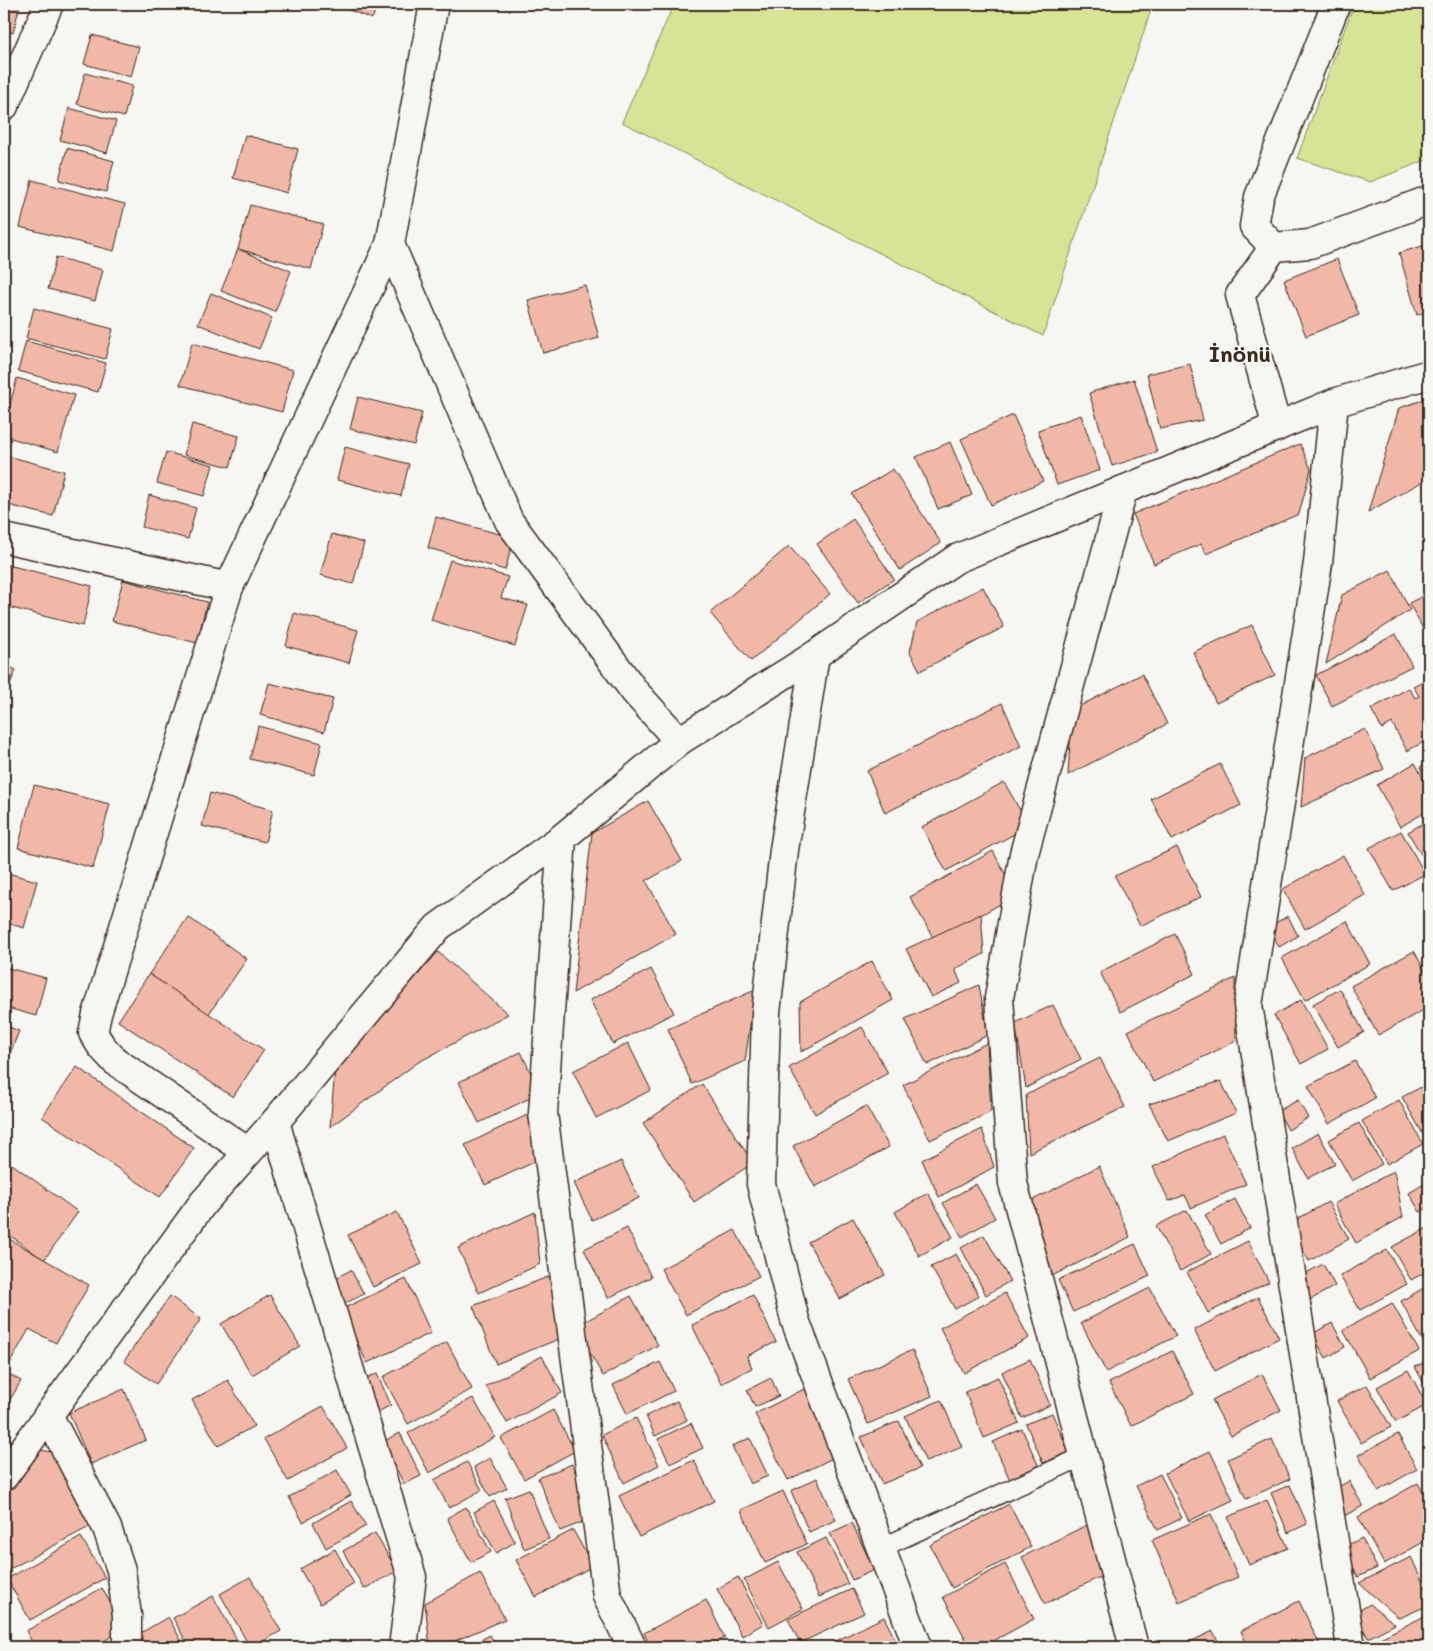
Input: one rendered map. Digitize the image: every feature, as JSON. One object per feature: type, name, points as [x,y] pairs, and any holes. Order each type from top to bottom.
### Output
[{"type":"street","points":[[4,106],[49,4]]},
{"type":"street","points":[[248,1152],[115,1061],[102,1047],[93,1033],[97,1014],[229,587],[390,244],[434,4]]},
{"type":"street","points":[[1274,247],[1254,226],[1259,197],[1336,4]]},
{"type":"street","points":[[1277,427],[1240,295],[1274,247],[1310,244],[1429,200]]},
{"type":"street","points":[[390,244],[509,521],[635,692],[679,740]]},
{"type":"street","points":[[4,1476],[202,1204],[275,1122],[438,927],[562,838],[679,740],[815,655],[956,559],[1334,403],[1429,374]]},
{"type":"street","points":[[1334,403],[1318,563],[1248,1005],[1351,1647]]},
{"type":"street","points":[[1123,490],[1024,854],[1000,998],[1013,1183],[1134,1647]]},
{"type":"street","points":[[4,538],[229,587]]},
{"type":"street","points":[[815,655],[784,850],[766,1014],[760,1184],[795,1320],[918,1647]]},
{"type":"street","points":[[562,838],[543,1113],[607,1596],[632,1647]]},
{"type":"street","points":[[275,1122],[412,1577],[403,1647]]},
{"type":"street","points":[[48,1415],[110,1536],[121,1570],[127,1616],[127,1647]]},
{"type":"lane","points":[[881,1548],[1084,1456]]},
{"type":"green space","points":[[674,4],[1153,4],[1043,336],[622,122]]},
{"type":"green space","points":[[1354,4],[1429,4],[1429,159],[1370,182],[1297,158]]},
{"type":"building","points":[[4,4],[20,4],[13,33],[4,30]]},
{"type":"building","points":[[334,4],[378,4],[372,19]]},
{"type":"building","points":[[92,35],[139,47],[131,77],[84,64]]},
{"type":"building","points":[[85,73],[132,86],[124,117],[77,104]]},
{"type":"building","points":[[69,108],[116,121],[107,153],[60,140]]},
{"type":"building","points":[[245,135],[298,149],[287,193],[233,178]]},
{"type":"building","points":[[67,148],[114,161],[106,192],[59,180]]},
{"type":"building","points":[[32,180],[125,204],[114,251],[20,227]]},
{"type":"building","points":[[250,205],[323,224],[311,269],[238,249]]},
{"type":"building","points":[[1429,244],[1429,311],[1417,315],[1399,253]]},
{"type":"building","points":[[238,249],[291,271],[275,312],[221,291]]},
{"type":"building","points":[[56,257],[103,270],[95,301],[48,289]]},
{"type":"building","points":[[1337,259],[1359,315],[1306,336],[1284,280]]},
{"type":"building","points":[[585,285],[599,338],[543,353],[528,300]]},
{"type":"building","points":[[211,293],[272,318],[259,349],[198,324]]},
{"type":"building","points":[[34,308],[113,329],[105,359],[26,338]]},
{"type":"building","points":[[26,341],[106,363],[98,392],[18,371]]},
{"type":"building","points":[[192,343],[293,370],[282,412],[180,385]]},
{"type":"building","points":[[1190,364],[1203,420],[1160,429],[1147,374]]},
{"type":"building","points":[[17,378],[74,395],[58,452],[4,436],[4,427]]},
{"type":"building","points":[[1134,379],[1157,452],[1112,466],[1089,393]]},
{"type":"building","points":[[358,397],[422,413],[414,445],[350,429]]},
{"type":"building","points":[[1429,398],[1429,478],[1368,512],[1399,408]]},
{"type":"building","points":[[1013,415],[1043,481],[991,505],[961,439]]},
{"type":"building","points":[[1081,415],[1100,470],[1057,485],[1038,430]]},
{"type":"building","points":[[192,424],[239,436],[230,467],[184,455]]},
{"type":"building","points":[[950,442],[972,495],[938,509],[916,457]]},
{"type":"building","points":[[1300,444],[1311,469],[1299,514],[1206,554],[1201,544],[1154,564],[1133,514]]},
{"type":"building","points":[[345,447],[409,464],[401,496],[337,480]]},
{"type":"building","points":[[166,452],[213,465],[204,496],[157,483]]},
{"type":"building","points":[[4,455],[64,471],[53,516],[4,504]]},
{"type":"building","points":[[893,469],[941,543],[900,570],[852,494]]},
{"type":"building","points":[[149,495],[196,508],[188,539],[142,527]]},
{"type":"building","points":[[436,517],[514,538],[505,570],[428,548]]},
{"type":"building","points":[[853,519],[894,579],[858,603],[817,544]]},
{"type":"building","points":[[332,534],[364,543],[353,584],[320,575]]},
{"type":"building","points":[[789,546],[830,594],[751,661],[710,613]]},
{"type":"building","points":[[450,560],[508,577],[501,598],[528,605],[515,646],[431,620]]},
{"type":"building","points":[[4,564],[92,586],[83,626],[4,606]]},
{"type":"building","points":[[1390,570],[1410,610],[1326,664],[1342,595]]},
{"type":"building","points":[[123,580],[207,602],[197,643],[112,621]]},
{"type":"building","points":[[983,587],[1004,627],[920,671],[910,652],[917,622]]},
{"type":"building","points":[[1429,593],[1429,640],[1409,603]]},
{"type":"building","points":[[294,613],[358,630],[349,663],[286,646]]},
{"type":"building","points":[[1252,625],[1275,675],[1216,703],[1193,652]]},
{"type":"building","points":[[1396,634],[1412,666],[1332,706],[1316,675]]},
{"type":"building","points":[[4,665],[16,670],[4,698]]},
{"type":"building","points":[[1142,674],[1167,724],[1068,775],[1072,710]]},
{"type":"building","points":[[1429,678],[1429,739],[1407,751],[1392,723],[1382,729],[1371,709],[1409,688],[1415,698],[1419,696],[1413,686]]},
{"type":"building","points":[[269,683],[333,699],[324,732],[260,715]]},
{"type":"building","points":[[1002,703],[1021,746],[885,813],[867,771]]},
{"type":"building","points":[[258,726],[322,743],[314,775],[250,759]]},
{"type":"building","points":[[1365,729],[1384,769],[1301,807],[1305,758]]},
{"type":"building","points":[[1429,762],[1429,784],[1420,767]]},
{"type":"building","points":[[1415,763],[1429,789],[1429,810],[1400,827],[1377,785]]},
{"type":"building","points":[[1220,764],[1241,805],[1172,840],[1151,799]]},
{"type":"building","points":[[1004,782],[1029,826],[946,871],[922,827]]},
{"type":"building","points":[[34,785],[110,804],[93,868],[18,848]]},
{"type":"building","points":[[210,793],[273,810],[265,842],[202,826]]},
{"type":"building","points":[[648,801],[682,861],[646,881],[676,934],[573,993],[592,833]]},
{"type":"building","points":[[1429,820],[1429,868],[1408,832]]},
{"type":"building","points":[[1401,831],[1425,874],[1393,891],[1369,848]]},
{"type":"building","points":[[1177,847],[1201,897],[1140,926],[1115,876]]},
{"type":"building","points":[[993,851],[1016,895],[935,941],[910,897]]},
{"type":"building","points":[[1343,855],[1365,895],[1305,929],[1283,889]]},
{"type":"building","points":[[4,872],[37,881],[24,928],[4,922]]},
{"type":"building","points":[[981,914],[984,954],[955,969],[961,983],[931,997],[906,949]]},
{"type":"building","points":[[1288,916],[1298,936],[1279,947],[1268,927]]},
{"type":"building","points":[[188,917],[247,959],[208,1015],[149,974]]},
{"type":"building","points":[[1347,921],[1370,964],[1305,1000],[1282,958]]},
{"type":"building","points":[[1175,934],[1195,974],[1120,1012],[1100,972]]},
{"type":"building","points":[[1414,951],[1429,978],[1429,1007],[1378,1035],[1351,986]]},
{"type":"building","points":[[438,952],[508,1014],[417,1063],[330,1127],[335,1069]]},
{"type":"building","points":[[872,961],[893,1000],[801,1052],[800,1002]]},
{"type":"building","points":[[4,967],[46,978],[36,1016],[4,1007]]},
{"type":"building","points":[[651,969],[674,1013],[613,1044],[590,1000]]},
{"type":"building","points":[[149,974],[264,1050],[233,1097],[118,1021]]},
{"type":"building","points":[[1235,978],[1236,1041],[1153,1082],[1128,1031]]},
{"type":"building","points":[[979,985],[988,1035],[927,1065],[905,1019]]},
{"type":"building","points":[[1340,989],[1364,1032],[1338,1047],[1313,1004]]},
{"type":"building","points":[[755,990],[745,1061],[692,1084],[668,1029]]},
{"type":"building","points":[[1301,1000],[1328,1049],[1301,1064],[1274,1015]]},
{"type":"building","points":[[1053,1005],[1081,1059],[1026,1088],[1015,1023]]},
{"type":"building","points":[[4,1025],[19,1031],[4,1068]]},
{"type":"building","points":[[862,1027],[888,1073],[815,1114],[789,1068]]},
{"type":"building","points":[[628,1043],[651,1090],[596,1118],[573,1071]]},
{"type":"building","points":[[987,1043],[991,1112],[930,1140],[903,1085]]},
{"type":"building","points":[[521,1052],[540,1093],[479,1123],[459,1082]]},
{"type":"building","points":[[1100,1058],[1125,1107],[1029,1153],[1026,1095]]},
{"type":"building","points":[[1355,1061],[1375,1098],[1329,1124],[1308,1086]]},
{"type":"building","points":[[77,1067],[194,1148],[160,1197],[42,1117]]},
{"type":"building","points":[[1221,1081],[1236,1113],[1168,1141],[1149,1104]]},
{"type":"building","points":[[1429,1083],[1429,1142],[1428,1143],[1402,1097]]},
{"type":"building","points":[[702,1084],[753,1163],[694,1202],[643,1123]]},
{"type":"building","points":[[1298,1100],[1308,1118],[1288,1130],[1278,1111]]},
{"type":"building","points":[[1399,1100],[1423,1144],[1387,1164],[1362,1121]]},
{"type":"building","points":[[866,1106],[889,1147],[815,1187],[793,1146]]},
{"type":"building","points":[[527,1115],[547,1156],[485,1185],[465,1145]]},
{"type":"building","points":[[1359,1123],[1382,1164],[1352,1181],[1329,1140]]},
{"type":"building","points":[[982,1129],[994,1167],[939,1197],[922,1160]]},
{"type":"building","points":[[1318,1133],[1335,1164],[1308,1178],[1292,1148]]},
{"type":"building","points":[[1223,1134],[1246,1184],[1191,1208],[1185,1195],[1169,1201],[1153,1167]]},
{"type":"building","points":[[621,1161],[639,1198],[592,1220],[574,1183]]},
{"type":"building","points":[[12,1164],[78,1212],[44,1260],[4,1231],[4,1175]]},
{"type":"building","points":[[1099,1166],[1130,1237],[1046,1279],[1029,1202]]},
{"type":"building","points":[[1394,1171],[1403,1217],[1356,1243],[1334,1204]]},
{"type":"building","points":[[1429,1181],[1429,1207],[1420,1212],[1409,1193]]},
{"type":"building","points":[[976,1184],[995,1218],[962,1237],[943,1203]]},
{"type":"building","points":[[928,1193],[953,1237],[919,1256],[895,1212]]},
{"type":"building","points":[[1235,1199],[1250,1228],[1221,1244],[1205,1215]]},
{"type":"building","points":[[1328,1202],[1349,1239],[1309,1261],[1288,1224]]},
{"type":"building","points":[[1187,1210],[1211,1254],[1180,1271],[1156,1226]]},
{"type":"building","points":[[397,1212],[422,1264],[373,1287],[348,1235]]},
{"type":"building","points":[[535,1212],[540,1264],[479,1293],[458,1248]]},
{"type":"building","points":[[853,1218],[885,1275],[840,1299],[808,1242]]},
{"type":"building","points":[[1429,1227],[1429,1270],[1411,1280],[1392,1247]]},
{"type":"building","points":[[627,1228],[651,1277],[608,1298],[584,1249]]},
{"type":"building","points":[[735,1230],[759,1276],[686,1315],[661,1269]]},
{"type":"building","points":[[984,1235],[1010,1281],[986,1295],[961,1248]]},
{"type":"building","points":[[4,1236],[89,1285],[56,1343],[29,1329],[5,1372],[21,1381],[4,1410]]},
{"type":"building","points":[[1248,1241],[1269,1282],[1208,1313],[1187,1272]]},
{"type":"building","points":[[1135,1244],[1150,1276],[1073,1312],[1058,1280]]},
{"type":"building","points":[[1387,1250],[1407,1284],[1360,1310],[1340,1276]]},
{"type":"building","points":[[956,1254],[979,1296],[955,1309],[931,1267]]},
{"type":"building","points":[[1323,1264],[1335,1286],[1310,1300],[1297,1278]]},
{"type":"building","points":[[351,1270],[364,1294],[344,1304],[332,1280]]},
{"type":"building","points":[[553,1275],[559,1339],[496,1364],[473,1306]]},
{"type":"building","points":[[406,1279],[431,1333],[367,1363],[342,1309]]},
{"type":"building","points":[[1429,1285],[1429,1348],[1427,1349],[1401,1301]]},
{"type":"building","points":[[1150,1288],[1176,1336],[1106,1372],[1081,1323]]},
{"type":"building","points":[[1005,1293],[1029,1338],[964,1373],[940,1328]]},
{"type":"building","points":[[270,1295],[300,1346],[252,1375],[221,1324]]},
{"type":"building","points":[[753,1295],[776,1342],[747,1356],[752,1368],[721,1384],[692,1325]]},
{"type":"building","points":[[170,1296],[201,1319],[156,1384],[124,1361]]},
{"type":"building","points":[[631,1296],[658,1345],[603,1376],[575,1327]]},
{"type":"building","points":[[1258,1297],[1279,1338],[1215,1371],[1194,1330]]},
{"type":"building","points":[[1392,1303],[1419,1351],[1370,1378],[1343,1330]]},
{"type":"building","points":[[1332,1323],[1345,1347],[1326,1358],[1312,1334]]},
{"type":"building","points":[[447,1342],[472,1389],[408,1424],[383,1377]]},
{"type":"building","points":[[912,1350],[932,1396],[868,1424],[848,1379]]},
{"type":"building","points":[[1172,1351],[1194,1394],[1131,1426],[1109,1383]]},
{"type":"building","points":[[542,1356],[562,1393],[507,1423],[486,1386]]},
{"type":"building","points":[[1030,1359],[1050,1405],[1022,1418],[1002,1372]]},
{"type":"building","points":[[1429,1360],[1429,1393],[1415,1367]]},
{"type":"building","points":[[660,1362],[674,1391],[627,1414],[613,1385]]},
{"type":"building","points":[[1408,1370],[1427,1405],[1396,1422],[1377,1387]]},
{"type":"building","points":[[377,1374],[391,1405],[378,1412],[363,1379]]},
{"type":"building","points":[[1262,1374],[1281,1410],[1231,1436],[1212,1400]]},
{"type":"building","points":[[998,1377],[1019,1423],[984,1438],[965,1392]]},
{"type":"building","points":[[771,1378],[779,1396],[755,1407],[747,1390]]},
{"type":"building","points":[[228,1380],[254,1426],[218,1446],[192,1400]]},
{"type":"building","points":[[1367,1385],[1391,1427],[1361,1443],[1337,1401]]},
{"type":"building","points":[[806,1388],[839,1455],[788,1480],[755,1414]]},
{"type":"building","points":[[124,1389],[146,1440],[91,1464],[69,1413]]},
{"type":"building","points":[[473,1398],[495,1437],[429,1473],[408,1433]]},
{"type":"building","points":[[941,1400],[962,1447],[926,1462],[905,1416]]},
{"type":"building","points":[[677,1401],[687,1420],[655,1436],[646,1416]]},
{"type":"building","points":[[323,1406],[347,1448],[288,1481],[264,1439]]},
{"type":"building","points":[[553,1410],[575,1451],[524,1479],[501,1438]]},
{"type":"building","points":[[1052,1413],[1069,1452],[1043,1463],[1026,1424]]},
{"type":"building","points":[[636,1418],[659,1465],[624,1483],[602,1435]]},
{"type":"building","points":[[899,1421],[920,1468],[882,1484],[861,1437]]},
{"type":"building","points":[[691,1423],[703,1448],[670,1464],[658,1439]]},
{"type":"building","points":[[1022,1429],[1039,1467],[1010,1480],[993,1442]]},
{"type":"building","points":[[400,1433],[421,1476],[404,1484],[382,1442]]},
{"type":"building","points":[[1398,1434],[1417,1469],[1378,1491],[1358,1455]]},
{"type":"building","points":[[750,1438],[768,1476],[750,1484],[732,1446]]},
{"type":"building","points":[[1272,1439],[1290,1479],[1246,1499],[1228,1459]]},
{"type":"building","points":[[39,1450],[58,1453],[91,1526],[4,1572],[4,1497]]},
{"type":"building","points":[[1210,1451],[1233,1500],[1189,1521],[1165,1473]]},
{"type":"building","points":[[490,1458],[507,1488],[490,1497],[474,1467]]},
{"type":"building","points":[[694,1460],[714,1501],[639,1537],[619,1496]]},
{"type":"building","points":[[467,1462],[482,1490],[449,1508],[434,1480]]},
{"type":"building","points":[[572,1464],[593,1518],[560,1531],[538,1478]]},
{"type":"building","points":[[337,1470],[351,1495],[303,1522],[289,1497]]},
{"type":"building","points":[[1160,1474],[1182,1518],[1158,1530],[1136,1486]]},
{"type":"building","points":[[817,1478],[836,1520],[809,1532],[791,1491]]},
{"type":"building","points":[[1349,1481],[1363,1506],[1344,1516],[1331,1491]]},
{"type":"building","points":[[1418,1483],[1429,1503],[1429,1539],[1384,1564],[1358,1517]]},
{"type":"building","points":[[1290,1485],[1307,1524],[1288,1533],[1271,1493]]},
{"type":"building","points":[[529,1489],[549,1539],[524,1549],[505,1498]]},
{"type":"building","points":[[783,1491],[807,1544],[765,1563],[741,1510]]},
{"type":"building","points":[[1267,1500],[1288,1548],[1249,1565],[1228,1517]]},
{"type":"building","points":[[351,1501],[366,1526],[326,1548],[313,1523]]},
{"type":"building","points":[[494,1501],[515,1542],[496,1553],[474,1512]]},
{"type":"building","points":[[1009,1504],[1031,1547],[952,1588],[930,1545]]},
{"type":"building","points":[[466,1507],[491,1552],[471,1562],[447,1518]]},
{"type":"building","points":[[1211,1514],[1238,1577],[1179,1602],[1152,1540]]},
{"type":"building","points":[[852,1523],[874,1570],[852,1580],[830,1533]]},
{"type":"building","points":[[1087,1525],[1110,1572],[1045,1604],[1022,1557]]},
{"type":"building","points":[[573,1530],[593,1566],[536,1597],[516,1560]]},
{"type":"building","points":[[375,1533],[397,1571],[364,1589],[343,1551]]},
{"type":"building","points":[[81,1537],[105,1578],[30,1620],[7,1579]]},
{"type":"building","points":[[826,1538],[848,1584],[819,1597],[797,1552]]},
{"type":"building","points":[[1362,1538],[1377,1568],[1358,1577],[1344,1547]]},
{"type":"building","points":[[335,1549],[354,1584],[320,1604],[300,1569]]},
{"type":"building","points":[[1411,1557],[1429,1596],[1429,1605],[1399,1618],[1359,1583]]},
{"type":"building","points":[[778,1562],[803,1609],[769,1627],[744,1580]]},
{"type":"building","points":[[1005,1564],[1034,1619],[982,1647],[970,1647],[943,1597]]},
{"type":"building","points":[[480,1573],[505,1619],[441,1647],[430,1647],[425,1603]]},
{"type":"building","points":[[250,1577],[281,1631],[253,1647],[250,1647],[220,1594]]},
{"type":"building","points":[[738,1577],[763,1624],[742,1636],[717,1589]]},
{"type":"building","points":[[102,1588],[125,1629],[93,1647],[35,1647],[26,1631]]},
{"type":"building","points":[[852,1589],[864,1613],[800,1643],[788,1619]]},
{"type":"building","points":[[213,1596],[241,1647],[189,1647],[173,1618]]},
{"type":"building","points":[[706,1600],[725,1638],[707,1647],[651,1647],[644,1633]]},
{"type":"building","points":[[1299,1601],[1321,1647],[1248,1647],[1241,1631]]},
{"type":"building","points":[[1370,1604],[1395,1624],[1368,1638],[1355,1613]]},
{"type":"building","points":[[1429,1614],[1429,1647],[1377,1647],[1374,1641]]},
{"type":"building","points":[[168,1617],[185,1647],[140,1647],[134,1637]]},
{"type":"building","points":[[884,1617],[899,1647],[835,1647],[832,1643]]},
{"type":"building","points":[[1213,1631],[1221,1647],[1179,1647]]},
{"type":"building","points":[[490,1635],[497,1647],[467,1647]]},
{"type":"district","name":"İnönü","points":[[1240,354]]}]
